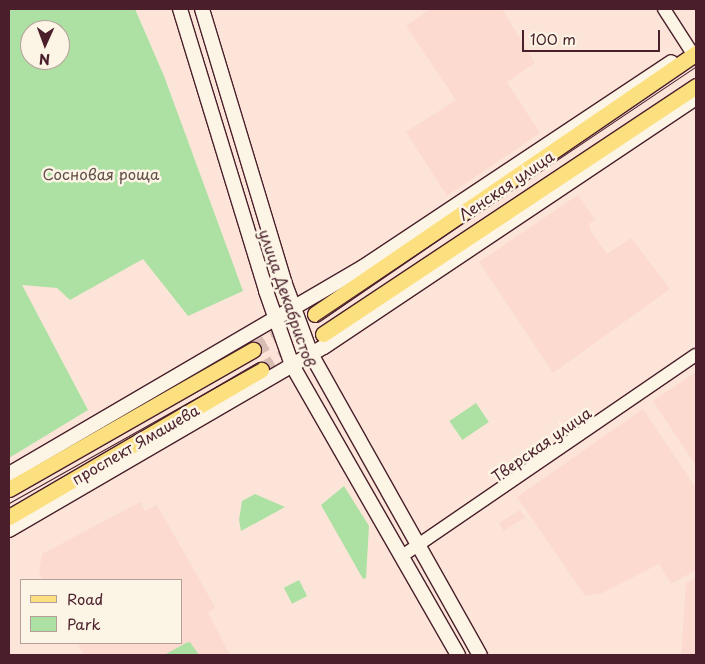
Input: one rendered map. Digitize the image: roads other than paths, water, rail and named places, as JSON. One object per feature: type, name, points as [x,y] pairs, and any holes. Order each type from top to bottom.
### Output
[{"type":"main road","name":"улица Декабристов","points":[[180,9],[276,320],[292,365],[458,655]]},
{"type":"main road","name":"улица Декабристов","points":[[202,9],[293,309],[310,354],[480,655]]},
{"type":"main road","points":[[9,474],[276,320],[449,211],[622,92],[695,51]]},
{"type":"main road","name":"Ленская улица","points":[[315,314],[695,51]]},
{"type":"main road","name":"Ленская улица","points":[[323,334],[696,86]]},
{"type":"main road","points":[[9,530],[310,354],[696,98]]},
{"type":"main road","name":"проспект Ямашева","points":[[9,489],[253,350]]},
{"type":"main road","name":"проспект Ямашева","points":[[9,517],[261,370]]},
{"type":"street","points":[[664,9],[695,51]]},
{"type":"street","name":"Тверская улица","points":[[402,556],[696,355]]},
{"type":"tunnel","points":[[253,350],[315,314]]},
{"type":"tunnel","points":[[261,370],[323,334]]},
{"type":"tram line","points":[[317,321],[696,66]]},
{"type":"tram line","points":[[9,503],[258,363]]},
{"type":"park label","name":"Сосновая роща","points":[[101,174]]}]
